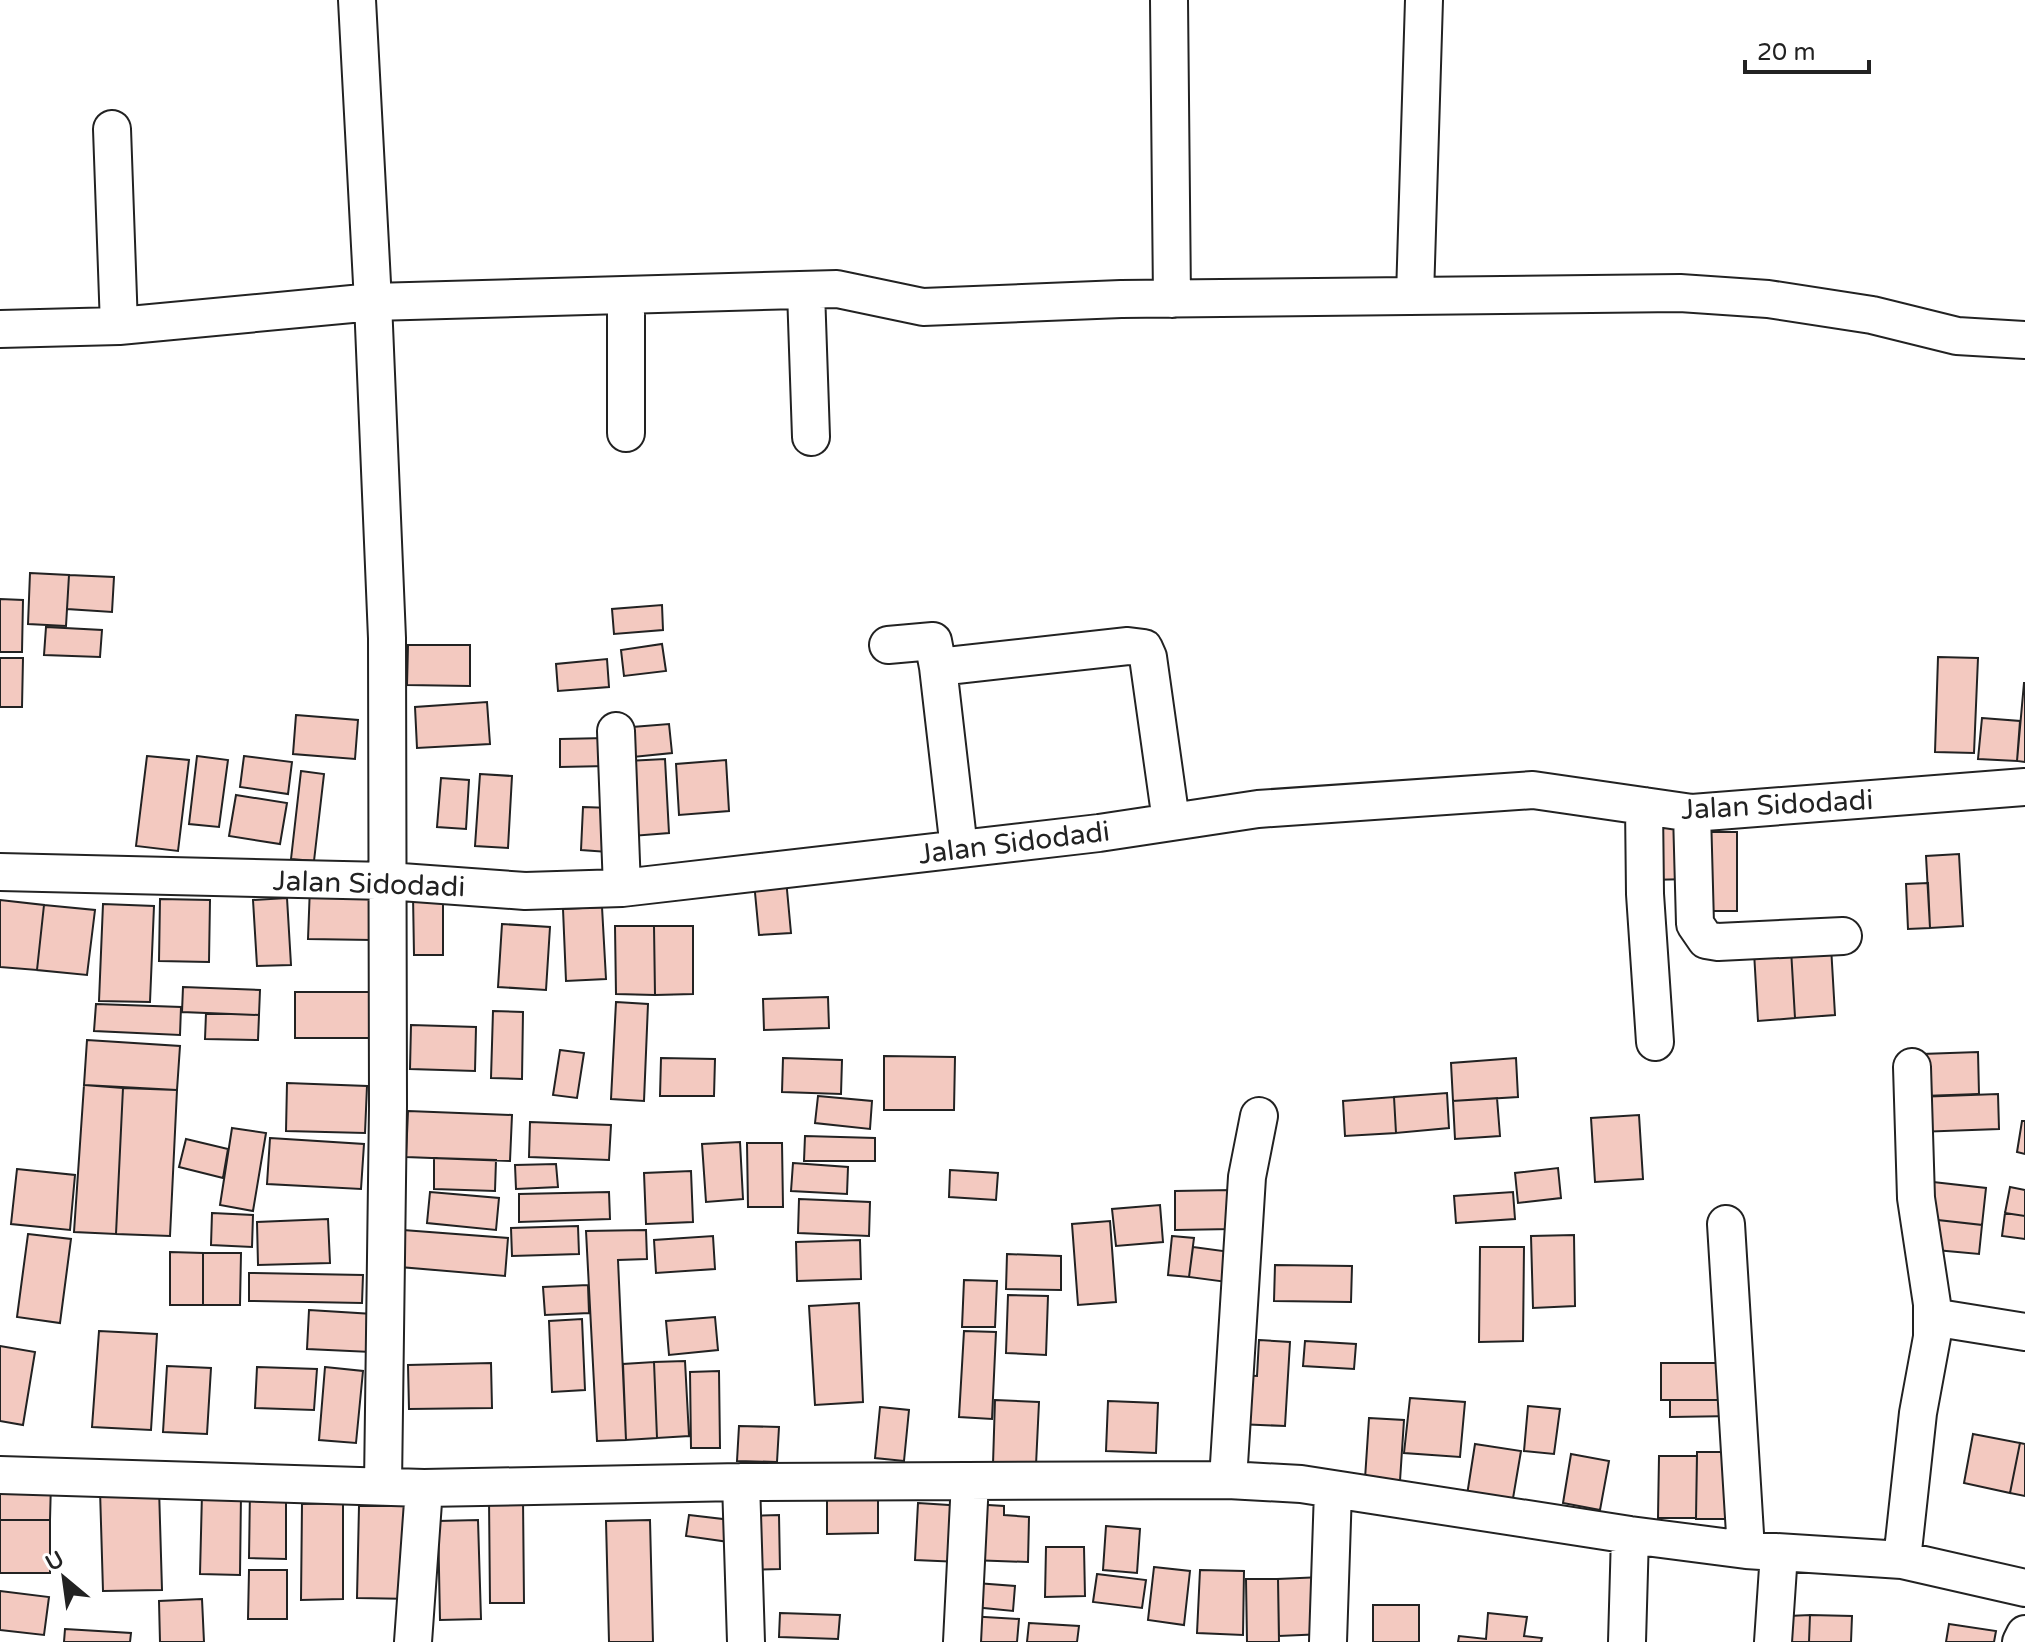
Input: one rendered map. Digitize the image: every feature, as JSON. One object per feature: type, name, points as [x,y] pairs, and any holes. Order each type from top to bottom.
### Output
[{"type":"street","points":[[357,0],[387,638],[388,1106],[383,1485]]},
{"type":"street","points":[[1169,0],[1172,299]]},
{"type":"street","points":[[1415,296],[1424,0]]},
{"type":"street","points":[[112,129],[119,326]]},
{"type":"street","points":[[0,329],[119,326],[373,302],[837,289],[923,307],[1172,299],[1680,293],[1739,297],[1872,315],[1957,336],[2025,340]]},
{"type":"street","points":[[806,291],[811,437]]},
{"type":"street","points":[[626,295],[626,433]]},
{"type":"street","points":[[888,645],[933,641],[959,849]]},
{"type":"street","points":[[938,667],[1128,646],[1144,648],[1148,657],[1171,821]]},
{"type":"street","points":[[616,731],[622,888]]},
{"type":"street","name":"Jalan Sidodadi","points":[[0,872],[387,881],[525,891],[622,888],[959,849],[1258,809],[1533,790],[1692,813],[2025,787]]},
{"type":"street","points":[[1644,806],[1645,894],[1655,1042]]},
{"type":"street","points":[[1692,813],[1695,924],[1706,940],[1843,936]]},
{"type":"street","points":[[1902,1560],[1918,1413],[1932,1337],[1932,1304],[1916,1198],[1912,1067]]},
{"type":"street","points":[[1228,1480],[1247,1177],[1259,1116]]},
{"type":"street","points":[[1726,1224],[1773,1642]]},
{"type":"street","points":[[1932,1317],[2025,1332]]},
{"type":"street","points":[[0,1475],[424,1488],[741,1482],[1228,1480],[1301,1484],[1630,1535],[1762,1551],[1902,1560],[2025,1588]]},
{"type":"street","points":[[962,1642],[970,1481]]},
{"type":"street","points":[[741,1482],[746,1642]]},
{"type":"street","points":[[413,1642],[424,1488]]},
{"type":"street","points":[[1328,1642],[1333,1490]]},
{"type":"street","points":[[1627,1642],[1630,1535]]},
{"type":"street","points":[[2021,1642],[2025,1634]]},
{"type":"building","points":[[30,573],[69,575],[66,626],[28,624]]},
{"type":"building","points":[[69,575],[114,577],[112,612],[67,609]]},
{"type":"building","points":[[0,599],[23,600],[22,652],[0,652]]},
{"type":"building","points":[[662,605],[663,630],[614,634],[612,609]]},
{"type":"building","points":[[46,627],[102,630],[100,657],[44,655]]},
{"type":"building","points":[[662,644],[666,671],[624,676],[621,650]]},
{"type":"building","points":[[408,645],[470,645],[470,686],[407,685]]},
{"type":"building","points":[[1938,657],[1978,658],[1974,753],[1935,752]]},
{"type":"building","points":[[0,658],[23,658],[22,707],[0,707]]},
{"type":"building","points":[[607,659],[609,687],[558,691],[556,664]]},
{"type":"building","points":[[2025,683],[2025,762],[2017,761]]},
{"type":"building","points":[[487,702],[490,744],[417,748],[415,707]]},
{"type":"building","points":[[296,715],[358,720],[355,759],[293,754]]},
{"type":"building","points":[[1982,718],[2020,721],[2017,761],[1978,759]]},
{"type":"building","points":[[669,724],[672,753],[623,758],[620,728]]},
{"type":"building","points":[[606,738],[607,766],[560,767],[560,739]]},
{"type":"building","points":[[147,756],[189,760],[178,851],[136,846]]},
{"type":"building","points":[[197,756],[228,760],[219,827],[189,824]]},
{"type":"building","points":[[244,756],[292,762],[288,794],[240,787]]},
{"type":"building","points":[[665,759],[669,833],[632,836],[627,761]]},
{"type":"building","points":[[726,760],[729,811],[679,815],[676,764]]},
{"type":"building","points":[[301,771],[324,774],[314,861],[291,859]]},
{"type":"building","points":[[480,774],[512,776],[508,848],[475,846]]},
{"type":"building","points":[[441,778],[469,780],[466,829],[437,827]]},
{"type":"building","points":[[236,795],[287,803],[280,844],[229,836]]},
{"type":"building","points":[[583,807],[611,808],[608,852],[581,850]]},
{"type":"building","points":[[1688,822],[1689,879],[1649,880],[1648,823]]},
{"type":"building","points":[[1696,832],[1737,832],[1737,911],[1696,911]]},
{"type":"building","points":[[1959,854],[1963,926],[1930,928],[1926,856]]},
{"type":"building","points":[[786,879],[791,933],[759,935],[754,882]]},
{"type":"building","points":[[1928,883],[1930,928],[1908,929],[1906,884]]},
{"type":"building","points":[[310,886],[373,887],[372,940],[308,939]]},
{"type":"building","points":[[443,894],[443,955],[414,955],[413,895]]},
{"type":"building","points":[[287,898],[291,965],[257,966],[253,900]]},
{"type":"building","points":[[160,899],[210,900],[209,962],[159,961]]},
{"type":"building","points":[[0,900],[44,905],[37,970],[0,967]]},
{"type":"building","points":[[103,904],[154,906],[150,1002],[99,1001]]},
{"type":"building","points":[[44,905],[95,910],[87,975],[37,970]]},
{"type":"building","points":[[602,907],[606,979],[566,981],[563,909]]},
{"type":"building","points":[[502,924],[550,927],[546,990],[498,987]]},
{"type":"building","points":[[615,926],[654,926],[655,995],[616,994]]},
{"type":"building","points":[[654,926],[693,926],[693,994],[655,995]]},
{"type":"building","points":[[1831,946],[1835,1015],[1795,1018],[1791,949]]},
{"type":"building","points":[[1791,949],[1795,1018],[1758,1021],[1754,952]]},
{"type":"building","points":[[183,987],[260,990],[259,1015],[182,1012]]},
{"type":"building","points":[[295,992],[373,992],[374,1038],[295,1038]]},
{"type":"building","points":[[828,997],[829,1028],[764,1030],[763,999]]},
{"type":"building","points":[[616,1002],[648,1004],[644,1101],[611,1099]]},
{"type":"building","points":[[96,1004],[181,1007],[180,1035],[94,1031]]},
{"type":"building","points":[[493,1011],[523,1012],[522,1079],[491,1078]]},
{"type":"building","points":[[206,1013],[259,1015],[258,1040],[205,1039]]},
{"type":"building","points":[[411,1025],[476,1027],[475,1071],[410,1069]]},
{"type":"building","points":[[87,1040],[180,1046],[177,1090],[84,1085]]},
{"type":"building","points":[[560,1050],[584,1053],[577,1098],[553,1095]]},
{"type":"building","points":[[1978,1052],[1979,1094],[1923,1096],[1922,1054]]},
{"type":"building","points":[[884,1056],[955,1057],[954,1110],[884,1110]]},
{"type":"building","points":[[661,1058],[715,1059],[714,1096],[660,1096]]},
{"type":"building","points":[[783,1058],[842,1060],[841,1094],[782,1092]]},
{"type":"building","points":[[1516,1058],[1518,1097],[1453,1101],[1451,1063]]},
{"type":"building","points":[[287,1083],[367,1086],[365,1133],[286,1131]]},
{"type":"building","points":[[84,1085],[123,1088],[116,1234],[74,1232]]},
{"type":"building","points":[[123,1088],[177,1090],[170,1236],[116,1234]]},
{"type":"building","points":[[1447,1093],[1449,1128],[1396,1133],[1394,1097]]},
{"type":"building","points":[[1998,1094],[1999,1129],[1917,1132],[1916,1097]]},
{"type":"building","points":[[818,1096],[872,1101],[870,1129],[815,1123]]},
{"type":"building","points":[[1394,1097],[1396,1133],[1345,1136],[1343,1101]]},
{"type":"building","points":[[1497,1098],[1500,1136],[1455,1139],[1453,1101]]},
{"type":"building","points":[[408,1111],[512,1115],[510,1161],[406,1157]]},
{"type":"building","points":[[1639,1115],[1643,1179],[1595,1182],[1591,1118]]},
{"type":"building","points":[[2022,1121],[2025,1121],[2025,1154],[2017,1152]]},
{"type":"building","points":[[530,1122],[611,1125],[609,1160],[529,1157]]},
{"type":"building","points":[[232,1128],[266,1133],[253,1211],[220,1205]]},
{"type":"building","points":[[805,1136],[875,1138],[875,1161],[804,1161]]},
{"type":"building","points":[[270,1138],[364,1144],[361,1189],[267,1184]]},
{"type":"building","points":[[186,1139],[228,1149],[223,1178],[179,1167]]},
{"type":"building","points":[[740,1142],[743,1199],[706,1202],[702,1144]]},
{"type":"building","points":[[747,1143],[782,1143],[783,1207],[748,1207]]},
{"type":"building","points":[[434,1158],[496,1160],[495,1191],[434,1189]]},
{"type":"building","points":[[793,1163],[848,1167],[847,1194],[791,1191]]},
{"type":"building","points":[[556,1164],[558,1187],[516,1189],[515,1165]]},
{"type":"building","points":[[1558,1168],[1561,1198],[1518,1203],[1515,1173]]},
{"type":"building","points":[[17,1169],[75,1175],[70,1230],[11,1224]]},
{"type":"building","points":[[950,1170],[998,1173],[996,1200],[949,1197]]},
{"type":"building","points":[[691,1171],[693,1222],[646,1224],[644,1173]]},
{"type":"building","points":[[1933,1182],[1986,1188],[1982,1225],[1929,1219]]},
{"type":"building","points":[[2010,1187],[2025,1190],[2025,1216],[2005,1213]]},
{"type":"building","points":[[1232,1190],[1232,1229],[1175,1230],[1175,1191]]},
{"type":"building","points":[[430,1192],[499,1198],[496,1230],[427,1223]]},
{"type":"building","points":[[609,1192],[610,1219],[519,1222],[519,1194]]},
{"type":"building","points":[[1513,1192],[1515,1219],[1456,1223],[1454,1196]]},
{"type":"building","points":[[799,1199],[870,1202],[869,1236],[798,1233]]},
{"type":"building","points":[[1160,1205],[1163,1242],[1116,1246],[1112,1209]]},
{"type":"building","points":[[212,1213],[253,1215],[252,1247],[211,1245]]},
{"type":"building","points":[[2005,1213],[2025,1216],[2025,1239],[2002,1236]]},
{"type":"building","points":[[328,1219],[330,1263],[258,1265],[257,1222]]},
{"type":"building","points":[[1929,1219],[1982,1225],[1979,1254],[1925,1249]]},
{"type":"building","points":[[1110,1221],[1116,1302],[1078,1305],[1072,1224]]},
{"type":"building","points":[[578,1226],[579,1254],[512,1256],[511,1228]]},
{"type":"building","points":[[403,1230],[508,1238],[505,1276],[400,1267]]},
{"type":"building","points":[[646,1230],[647,1259],[618,1260],[626,1440],[597,1441],[586,1231]]},
{"type":"building","points":[[28,1234],[71,1239],[60,1323],[17,1317]]},
{"type":"building","points":[[1574,1235],[1575,1306],[1533,1308],[1531,1236]]},
{"type":"building","points":[[713,1236],[715,1269],[656,1273],[654,1240]]},
{"type":"building","points":[[1172,1236],[1194,1238],[1189,1277],[1168,1275]]},
{"type":"building","points":[[860,1240],[861,1279],[797,1281],[796,1242]]},
{"type":"building","points":[[1193,1247],[1238,1253],[1234,1283],[1189,1277]]},
{"type":"building","points":[[1480,1247],[1524,1247],[1523,1341],[1479,1342]]},
{"type":"building","points":[[170,1252],[203,1253],[203,1305],[170,1305]]},
{"type":"building","points":[[203,1253],[241,1253],[240,1305],[203,1305]]},
{"type":"building","points":[[1007,1254],[1061,1256],[1061,1290],[1006,1289]]},
{"type":"building","points":[[1275,1265],[1352,1266],[1351,1302],[1274,1301]]},
{"type":"building","points":[[249,1273],[363,1275],[362,1303],[249,1301]]},
{"type":"building","points":[[964,1280],[997,1281],[995,1327],[962,1327]]},
{"type":"building","points":[[588,1285],[589,1313],[545,1315],[543,1287]]},
{"type":"building","points":[[1008,1295],[1048,1296],[1046,1355],[1006,1353]]},
{"type":"building","points":[[859,1303],[863,1402],[815,1405],[809,1306]]},
{"type":"building","points":[[309,1310],[373,1314],[371,1352],[307,1349]]},
{"type":"building","points":[[715,1317],[718,1350],[669,1355],[666,1321]]},
{"type":"building","points":[[582,1319],[585,1390],[552,1392],[549,1321]]},
{"type":"building","points":[[99,1331],[157,1334],[151,1430],[92,1427]]},
{"type":"building","points":[[964,1331],[996,1332],[992,1419],[959,1417]]},
{"type":"building","points":[[1259,1340],[1290,1342],[1285,1426],[1237,1424],[1240,1375],[1257,1376]]},
{"type":"building","points":[[1305,1341],[1356,1344],[1354,1369],[1303,1366]]},
{"type":"building","points":[[0,1346],[35,1352],[23,1425],[0,1421]]},
{"type":"building","points":[[685,1361],[689,1436],[657,1438],[654,1362]]},
{"type":"building","points":[[654,1362],[657,1438],[626,1440],[623,1364]]},
{"type":"building","points":[[491,1363],[492,1408],[409,1409],[408,1365]]},
{"type":"building","points":[[1661,1363],[1735,1363],[1734,1400],[1661,1400]]},
{"type":"building","points":[[167,1366],[211,1368],[207,1434],[163,1432]]},
{"type":"building","points":[[257,1367],[317,1369],[314,1410],[255,1408]]},
{"type":"building","points":[[325,1367],[363,1371],[356,1443],[319,1440]]},
{"type":"building","points":[[719,1371],[720,1448],[691,1448],[690,1372]]},
{"type":"building","points":[[1410,1398],[1465,1402],[1460,1457],[1404,1453]]},
{"type":"building","points":[[995,1400],[1039,1402],[1036,1465],[993,1464]]},
{"type":"building","points":[[1670,1400],[1734,1400],[1735,1416],[1670,1417]]},
{"type":"building","points":[[1108,1401],[1158,1403],[1156,1453],[1106,1451]]},
{"type":"building","points":[[1528,1406],[1560,1409],[1554,1454],[1524,1451]]},
{"type":"building","points":[[880,1407],[909,1410],[904,1461],[875,1458]]},
{"type":"building","points":[[1369,1418],[1404,1420],[1399,1496],[1364,1494]]},
{"type":"building","points":[[739,1426],[779,1427],[777,1462],[737,1461]]},
{"type":"building","points":[[1973,1434],[2020,1443],[2010,1493],[1964,1483]]},
{"type":"building","points":[[2020,1443],[2025,1444],[2025,1496],[2010,1493]]},
{"type":"building","points":[[1475,1444],[1521,1451],[1510,1516],[1465,1508]]},
{"type":"building","points":[[1697,1452],[1740,1452],[1740,1519],[1696,1519]]},
{"type":"building","points":[[1571,1454],[1609,1461],[1600,1510],[1563,1503]]},
{"type":"building","points":[[1659,1456],[1697,1456],[1696,1518],[1658,1518]]},
{"type":"building","points":[[0,1482],[51,1482],[50,1520],[0,1520]]},
{"type":"building","points":[[159,1488],[162,1590],[103,1591],[100,1490]]},
{"type":"building","points":[[250,1489],[286,1489],[286,1559],[249,1558]]},
{"type":"building","points":[[202,1493],[241,1494],[240,1575],[200,1574]]},
{"type":"building","points":[[827,1494],[878,1494],[878,1533],[827,1534]]},
{"type":"building","points":[[489,1498],[523,1498],[524,1603],[490,1603]]},
{"type":"building","points":[[343,1503],[343,1599],[301,1600],[302,1504]]},
{"type":"building","points":[[918,1503],[964,1506],[960,1562],[915,1560]]},
{"type":"building","points":[[972,1504],[1004,1506],[1004,1515],[1029,1517],[1028,1562],[970,1560]]},
{"type":"building","points":[[359,1506],[417,1506],[414,1599],[357,1598]]},
{"type":"building","points":[[689,1515],[731,1520],[729,1542],[686,1536]]},
{"type":"building","points":[[779,1515],[780,1569],[748,1570],[747,1516]]},
{"type":"building","points":[[0,1520],[50,1520],[50,1573],[0,1573]]},
{"type":"building","points":[[478,1520],[481,1619],[440,1620],[438,1521]]},
{"type":"building","points":[[650,1520],[653,1642],[609,1642],[606,1521]]},
{"type":"building","points":[[1106,1526],[1140,1529],[1137,1573],[1103,1570]]},
{"type":"building","points":[[1046,1547],[1084,1547],[1085,1596],[1045,1597]]},
{"type":"building","points":[[1154,1567],[1190,1571],[1184,1625],[1148,1620]]},
{"type":"building","points":[[249,1570],[287,1570],[287,1619],[248,1619]]},
{"type":"building","points":[[1200,1570],[1244,1571],[1243,1635],[1197,1633]]},
{"type":"building","points":[[1097,1574],[1146,1580],[1142,1608],[1093,1602]]},
{"type":"building","points":[[1322,1577],[1324,1634],[1279,1636],[1278,1579]]},
{"type":"building","points":[[1246,1579],[1278,1579],[1279,1642],[1247,1642]]},
{"type":"building","points":[[976,1583],[1015,1586],[1013,1611],[974,1607]]},
{"type":"building","points":[[0,1591],[49,1597],[44,1635],[0,1630]]},
{"type":"building","points":[[202,1599],[204,1642],[160,1642],[159,1601]]},
{"type":"building","points":[[1373,1605],[1419,1605],[1419,1642],[1373,1642]]},
{"type":"building","points":[[780,1613],[840,1615],[838,1639],[779,1637]]},
{"type":"building","points":[[1488,1613],[1527,1617],[1524,1636],[1542,1638],[1541,1642],[1458,1642],[1459,1636],[1486,1639]]},
{"type":"building","points":[[1810,1615],[1809,1642],[1788,1642],[1788,1616]]},
{"type":"building","points":[[1810,1615],[1852,1616],[1851,1642],[1809,1642]]},
{"type":"building","points":[[968,1616],[1019,1619],[1017,1642],[966,1642]]},
{"type":"building","points":[[1029,1623],[1079,1626],[1077,1642],[1027,1642]]},
{"type":"building","points":[[1949,1624],[1996,1631],[1994,1642],[1946,1642]]},
{"type":"building","points":[[65,1629],[131,1633],[130,1642],[64,1642]]}]
